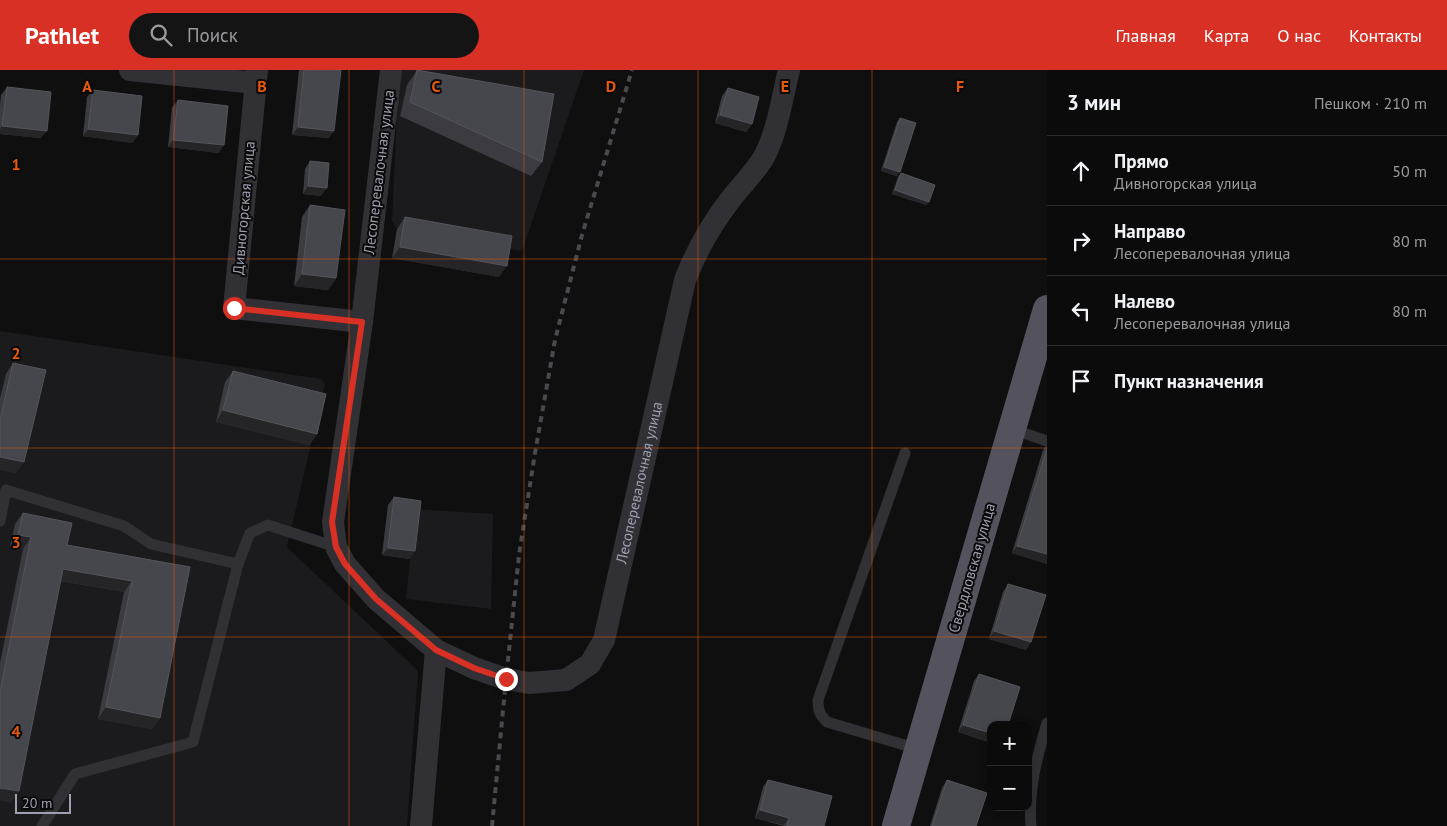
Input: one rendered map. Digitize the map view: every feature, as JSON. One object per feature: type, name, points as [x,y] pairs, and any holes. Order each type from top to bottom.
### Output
[{"type":"highway","name":"Свердловская улица","points":[[896,826],[1012,429],[1045,323]]},
{"type":"street","points":[[130,70],[256,77]]},
{"type":"street","name":"Лесоперевалочная улица","points":[[391,70],[362,322],[332,522],[336,547],[345,564],[376,599],[436,650],[474,668],[506,679],[529,682],[566,680],[590,664],[604,640],[685,280],[691,263],[705,236],[730,200],[764,157],[773,135],[789,70]]},
{"type":"street","name":"Дивногорская улица","points":[[256,77],[234,308],[362,322]]},
{"type":"street","points":[[422,826],[436,650]]},
{"type":"lane","points":[[1012,429],[1047,441]]},
{"type":"lane","points":[[905,453],[818,700],[818,709],[821,717],[827,722],[918,749]]},
{"type":"lane","points":[[0,522],[3,489],[124,526],[151,544],[238,564]]},
{"type":"lane","points":[[42,826],[75,774],[193,742],[238,564],[250,533],[268,525],[336,547]]},
{"type":"lane","points":[[1031,826],[1031,794],[1035,766],[1047,723]]},
{"type":"shaded area","points":[[399,70],[584,70],[522,251],[397,229],[392,221]]},
{"type":"shaded area","points":[[0,331],[321,379],[325,384],[287,547],[418,671],[407,826],[0,826]]},
{"type":"shaded area","points":[[388,505],[416,509],[493,514],[491,609],[406,599],[410,559],[382,555]]},
{"type":"building","points":[[304,70],[341,70],[334,131],[298,127]]},
{"type":"building","points":[[417,70],[554,94],[542,162],[410,102]]},
{"type":"building","points":[[7,87],[51,92],[47,131],[2,126]]},
{"type":"building","points":[[728,88],[759,97],[752,124],[720,115]]},
{"type":"building","points":[[93,90],[142,96],[138,135],[88,129]]},
{"type":"building","points":[[178,100],[228,106],[224,145],[173,140]]},
{"type":"building","points":[[900,118],[916,123],[900,172],[884,167]]},
{"type":"building","points":[[310,161],[329,163],[327,188],[308,186]]},
{"type":"building","points":[[901,173],[935,185],[929,202],[895,190]]},
{"type":"building","points":[[310,205],[345,210],[336,278],[302,274]]},
{"type":"building","points":[[405,217],[512,236],[507,266],[400,247]]},
{"type":"building","points":[[13,363],[46,370],[24,462],[0,457],[0,420]]},
{"type":"building","points":[[233,371],[326,394],[317,434],[223,410]]},
{"type":"building","points":[[1047,448],[1047,554],[1017,546]]},
{"type":"building","points":[[394,497],[421,501],[415,551],[388,548]]},
{"type":"building","points":[[23,513],[72,523],[67,545],[190,567],[160,718],[106,707],[132,581],[63,569],[19,791],[0,788],[0,692],[31,537],[18,535]]},
{"type":"building","points":[[1008,584],[1046,595],[1031,642],[994,631]]},
{"type":"building","points":[[979,674],[1020,687],[1009,721],[987,721],[987,732],[963,725]]},
{"type":"building","points":[[768,780],[832,796],[824,826],[787,826],[789,818],[760,810]]},
{"type":"building","points":[[947,780],[987,793],[976,826],[932,826]]},
{"type":"railway","points":[[492,826],[519,555],[555,340],[582,235],[632,70]]},
{"type":"route","points":[[234,308],[362,322],[332,522],[336,547],[345,564],[376,599],[436,650],[474,668],[506,679]]}]
